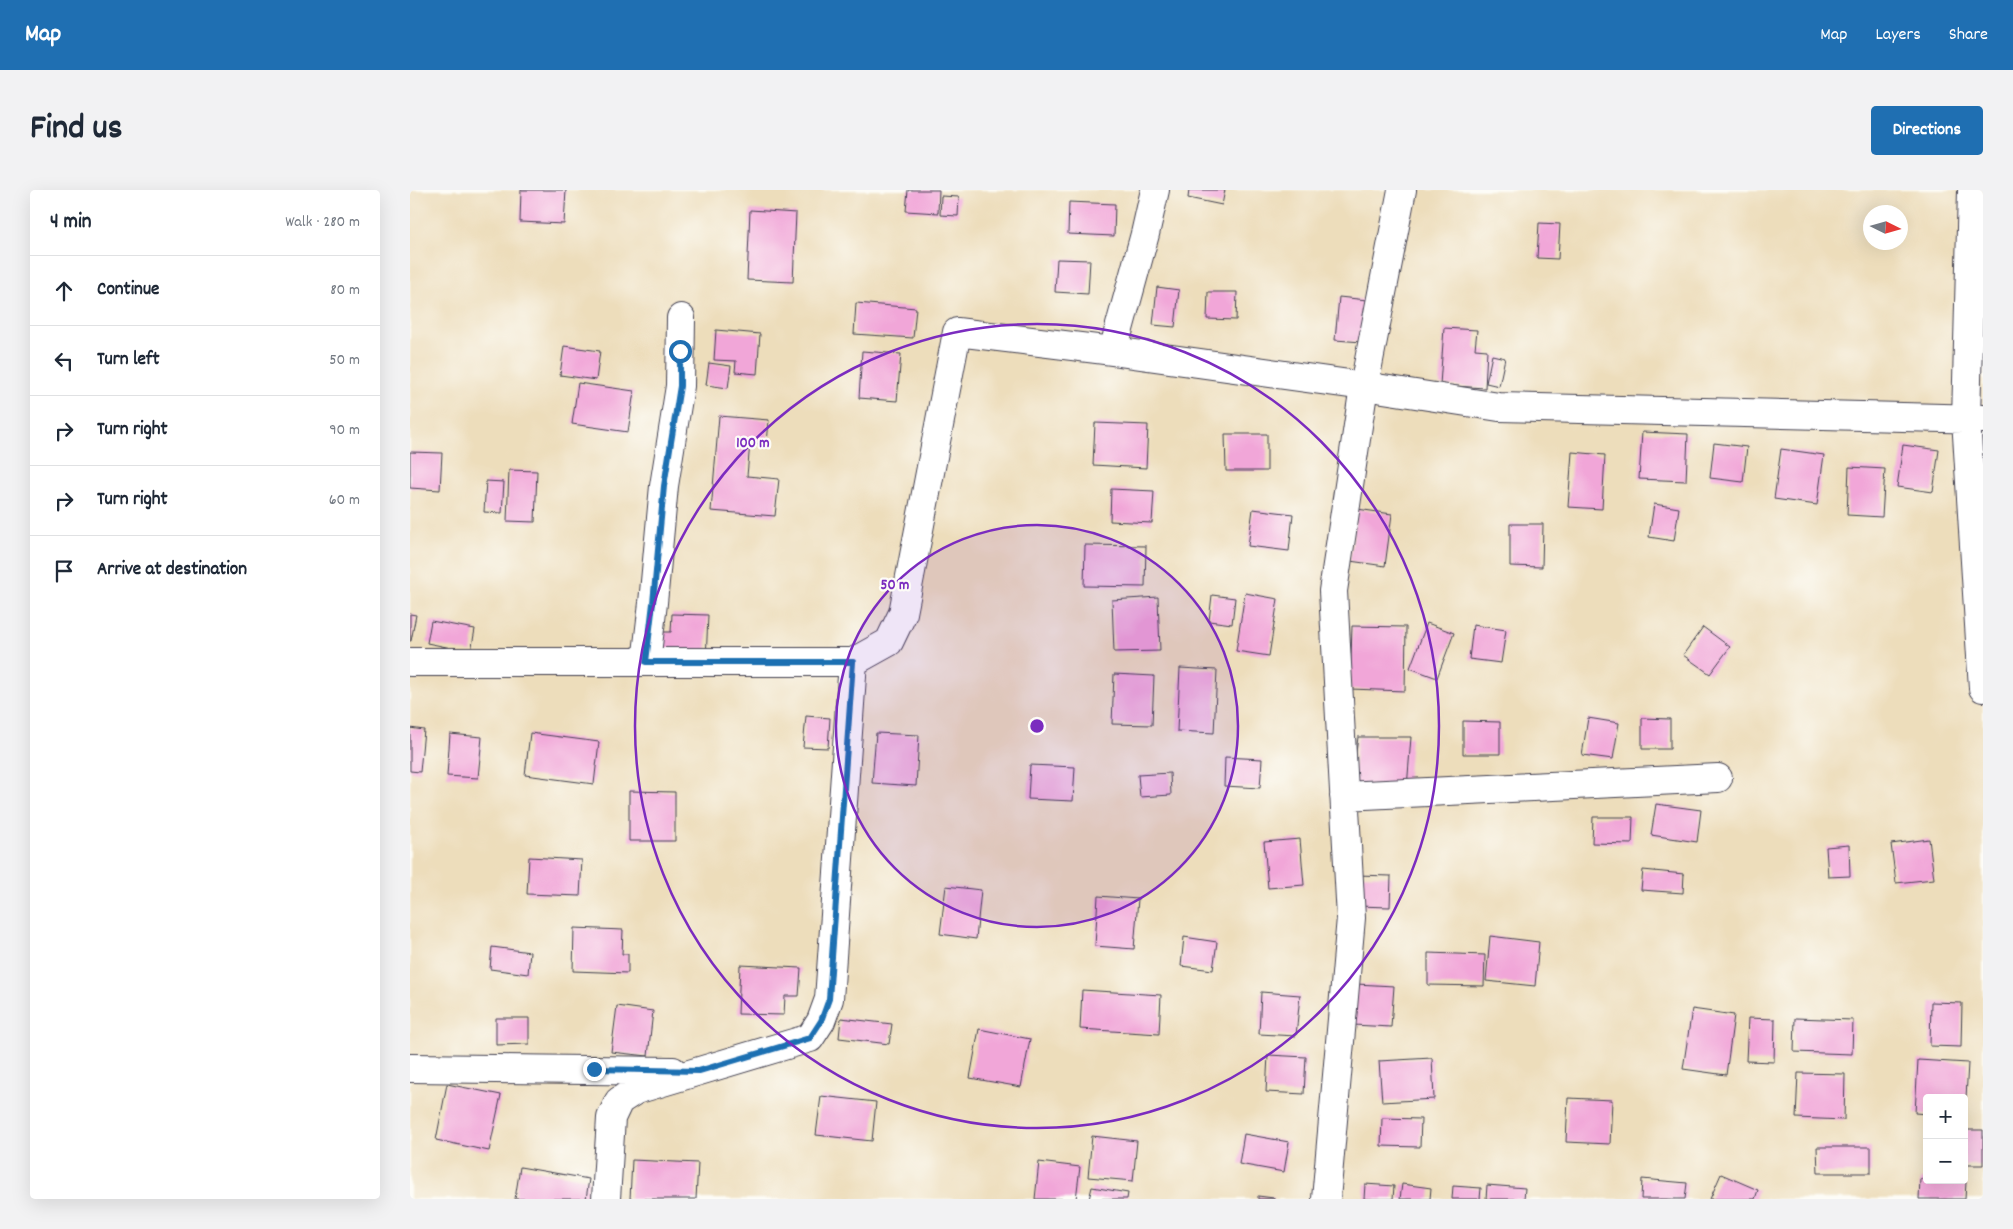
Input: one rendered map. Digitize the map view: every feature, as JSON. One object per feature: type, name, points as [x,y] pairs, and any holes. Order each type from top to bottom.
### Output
[{"type":"street","points":[[1114,351],[1155,190]]},
{"type":"street","points":[[1326,1199],[1351,918],[1333,591],[1364,386],[1402,190]]},
{"type":"street","points":[[1972,190],[1974,419],[1983,688]]},
{"type":"street","points":[[646,662],[664,486],[680,386],[681,318]]},
{"type":"street","points":[[410,662],[853,662],[889,642],[903,613],[957,332],[1114,351],[1499,407],[1974,419]]},
{"type":"street","points":[[606,1199],[611,1118],[619,1101],[636,1090],[810,1038],[821,1021],[829,999],[853,662]]},
{"type":"street","points":[[1344,796],[1718,778]]},
{"type":"street","points":[[410,1068],[699,1071]]},
{"type":"building","points":[[521,190],[566,190],[564,224],[520,222]]},
{"type":"building","points":[[908,190],[939,190],[938,213],[906,211]]},
{"type":"building","points":[[1189,190],[1225,190],[1222,205],[1188,198]]},
{"type":"building","points":[[941,196],[959,197],[958,216],[940,215]]},
{"type":"building","points":[[1069,202],[1115,204],[1114,236],[1068,234]]},
{"type":"building","points":[[750,210],[796,213],[793,282],[747,280]]},
{"type":"building","points":[[1539,223],[1560,224],[1558,259],[1537,258]]},
{"type":"building","points":[[1057,259],[1090,260],[1088,294],[1055,292]]},
{"type":"building","points":[[1157,287],[1179,290],[1175,327],[1153,325]]},
{"type":"building","points":[[1208,292],[1237,292],[1236,320],[1207,319]]},
{"type":"building","points":[[1339,297],[1367,300],[1362,342],[1335,340]]},
{"type":"building","points":[[856,303],[916,308],[913,338],[854,334]]},
{"type":"building","points":[[1444,328],[1477,330],[1475,349],[1487,350],[1485,388],[1440,385]]},
{"type":"building","points":[[716,330],[760,334],[757,374],[735,372],[736,361],[714,360]]},
{"type":"building","points":[[564,346],[600,351],[596,380],[560,375]]},
{"type":"building","points":[[862,351],[901,354],[897,401],[859,398]]},
{"type":"building","points":[[1492,355],[1505,358],[1499,386],[1486,383]]},
{"type":"building","points":[[709,363],[731,366],[728,388],[706,385]]},
{"type":"building","points":[[578,383],[634,391],[628,432],[572,424]]},
{"type":"building","points":[[719,416],[769,420],[767,444],[750,443],[747,476],[779,479],[775,516],[711,511]]},
{"type":"building","points":[[1095,423],[1148,425],[1146,468],[1093,465]]},
{"type":"building","points":[[1642,432],[1688,434],[1686,481],[1639,479]]},
{"type":"building","points":[[1225,434],[1267,434],[1267,471],[1226,471]]},
{"type":"building","points":[[1714,443],[1747,447],[1743,482],[1710,478]]},
{"type":"building","points":[[1903,445],[1939,450],[1933,492],[1897,487]]},
{"type":"building","points":[[1781,449],[1824,455],[1817,505],[1774,499]]},
{"type":"building","points":[[410,452],[442,453],[440,490],[410,488]]},
{"type":"building","points":[[1572,452],[1605,455],[1602,509],[1568,507]]},
{"type":"building","points":[[1849,467],[1885,469],[1882,517],[1847,515]]},
{"type":"building","points":[[509,470],[537,471],[535,522],[507,521]]},
{"type":"building","points":[[486,481],[504,482],[502,513],[484,512]]},
{"type":"building","points":[[1111,489],[1154,491],[1152,523],[1110,521]]},
{"type":"building","points":[[1654,504],[1679,508],[1674,541],[1649,537]]},
{"type":"building","points":[[1253,509],[1293,514],[1289,551],[1248,546]]},
{"type":"building","points":[[1357,509],[1392,514],[1385,566],[1350,561]]},
{"type":"building","points":[[1510,524],[1543,524],[1542,567],[1510,566]]},
{"type":"building","points":[[1085,545],[1146,546],[1145,587],[1084,586]]},
{"type":"building","points":[[1245,593],[1278,599],[1269,656],[1236,651]]},
{"type":"building","points":[[1212,595],[1235,598],[1232,624],[1209,621]]},
{"type":"building","points":[[1158,597],[1160,651],[1114,652],[1112,600]]},
{"type":"building","points":[[410,614],[416,615],[411,641],[410,641]]},
{"type":"building","points":[[672,614],[708,615],[706,661],[655,659],[656,632],[671,632]]},
{"type":"building","points":[[431,621],[475,629],[471,652],[427,643]]},
{"type":"building","points":[[1427,623],[1454,633],[1437,678],[1410,668]]},
{"type":"building","points":[[1473,625],[1506,630],[1501,663],[1469,659]]},
{"type":"building","points":[[1352,626],[1406,627],[1405,691],[1350,689]]},
{"type":"building","points":[[1703,627],[1730,647],[1710,674],[1683,655]]},
{"type":"building","points":[[1180,668],[1217,670],[1214,733],[1177,731]]},
{"type":"building","points":[[1114,674],[1154,676],[1152,725],[1112,724]]},
{"type":"building","points":[[806,716],[830,718],[828,748],[803,747]]},
{"type":"building","points":[[1588,718],[1619,723],[1613,759],[1582,755]]},
{"type":"building","points":[[1642,718],[1670,719],[1670,749],[1642,749]]},
{"type":"building","points":[[1463,721],[1500,722],[1500,754],[1463,754]]},
{"type":"building","points":[[410,728],[424,730],[420,772],[410,771]]},
{"type":"building","points":[[530,733],[599,742],[594,784],[525,775]]},
{"type":"building","points":[[876,733],[919,735],[916,786],[872,783]]},
{"type":"building","points":[[450,734],[482,737],[478,778],[447,776]]},
{"type":"building","points":[[1358,737],[1411,737],[1407,788],[1352,784]]},
{"type":"building","points":[[1225,757],[1262,759],[1260,788],[1224,786]]},
{"type":"building","points":[[1030,765],[1075,767],[1073,801],[1028,799]]},
{"type":"building","points":[[1170,773],[1171,795],[1140,797],[1138,775]]},
{"type":"building","points":[[629,791],[675,792],[675,841],[629,841]]},
{"type":"building","points":[[1656,804],[1701,810],[1697,842],[1651,835]]},
{"type":"building","points":[[1593,817],[1633,817],[1632,844],[1592,843]]},
{"type":"building","points":[[1300,839],[1304,885],[1268,888],[1264,842]]},
{"type":"building","points":[[1929,839],[1934,879],[1896,883],[1891,844]]},
{"type":"building","points":[[1849,845],[1850,876],[1828,877],[1826,847]]},
{"type":"building","points":[[529,857],[582,860],[580,896],[527,894]]},
{"type":"building","points":[[1643,870],[1684,874],[1683,893],[1641,890]]},
{"type":"building","points":[[1356,875],[1391,876],[1390,907],[1356,906]]},
{"type":"building","points":[[946,886],[981,890],[976,939],[940,934]]},
{"type":"building","points":[[1098,896],[1138,899],[1134,949],[1095,946]]},
{"type":"building","points":[[574,928],[623,930],[622,954],[628,954],[628,973],[573,971]]},
{"type":"building","points":[[1490,936],[1539,942],[1535,986],[1486,981]]},
{"type":"building","points":[[1184,937],[1217,942],[1213,970],[1181,966]]},
{"type":"building","points":[[492,947],[530,952],[528,974],[490,969]]},
{"type":"building","points":[[1428,953],[1485,955],[1484,986],[1428,985]]},
{"type":"building","points":[[740,965],[801,968],[799,996],[785,996],[784,1015],[738,1014]]},
{"type":"building","points":[[1356,984],[1394,986],[1391,1027],[1353,1025]]},
{"type":"building","points":[[1082,990],[1161,995],[1159,1034],[1080,1029]]},
{"type":"building","points":[[1261,992],[1300,995],[1296,1036],[1259,1034]]},
{"type":"building","points":[[1931,1002],[1962,1003],[1961,1047],[1930,1046]]},
{"type":"building","points":[[617,1006],[653,1011],[648,1056],[611,1052]]},
{"type":"building","points":[[1692,1009],[1734,1015],[1726,1075],[1683,1069]]},
{"type":"building","points":[[496,1018],[529,1018],[529,1044],[496,1045]]},
{"type":"building","points":[[841,1018],[892,1024],[889,1044],[839,1038]]},
{"type":"building","points":[[1748,1018],[1775,1019],[1774,1062],[1746,1061]]},
{"type":"building","points":[[1795,1018],[1853,1020],[1852,1054],[1794,1052]]},
{"type":"building","points":[[979,1029],[1030,1039],[1021,1087],[970,1078]]},
{"type":"building","points":[[1268,1055],[1306,1057],[1304,1094],[1266,1092]]},
{"type":"building","points":[[1432,1058],[1434,1099],[1382,1102],[1379,1061]]},
{"type":"building","points":[[1918,1060],[1968,1063],[1966,1094],[1923,1094],[1923,1114],[1915,1113]]},
{"type":"building","points":[[1798,1073],[1845,1074],[1844,1120],[1796,1118]]},
{"type":"building","points":[[447,1084],[501,1095],[489,1151],[436,1140]]},
{"type":"building","points":[[821,1096],[876,1102],[872,1141],[816,1135]]},
{"type":"building","points":[[1568,1098],[1612,1100],[1610,1144],[1566,1142]]},
{"type":"building","points":[[1382,1118],[1421,1119],[1420,1147],[1381,1146]]},
{"type":"building","points":[[1968,1130],[1983,1130],[1983,1165],[1968,1165]]},
{"type":"building","points":[[1244,1134],[1289,1142],[1284,1172],[1239,1164]]},
{"type":"building","points":[[1092,1136],[1137,1141],[1133,1181],[1088,1177]]},
{"type":"building","points":[[1817,1147],[1871,1147],[1871,1173],[1818,1173]]},
{"type":"building","points":[[632,1160],[698,1163],[696,1199],[630,1199]]},
{"type":"building","points":[[1039,1162],[1080,1167],[1076,1199],[1035,1199]]},
{"type":"building","points":[[520,1167],[589,1179],[586,1199],[515,1199]]},
{"type":"building","points":[[1721,1174],[1758,1190],[1755,1199],[1710,1199]]},
{"type":"building","points":[[1642,1179],[1687,1183],[1685,1199],[1641,1199]]},
{"type":"building","points":[[1920,1179],[1923,1179],[1923,1184],[1966,1184],[1965,1199],[1919,1199]]},
{"type":"building","points":[[1365,1184],[1394,1186],[1393,1199],[1364,1199]]},
{"type":"building","points":[[1402,1184],[1431,1188],[1430,1199],[1400,1199]]},
{"type":"building","points":[[1487,1185],[1525,1188],[1524,1199],[1486,1199]]},
{"type":"building","points":[[1453,1186],[1481,1188],[1480,1199],[1452,1199]]},
{"type":"building","points":[[1092,1187],[1128,1193],[1127,1199],[1089,1199]]},
{"type":"building","points":[[1258,1196],[1274,1198],[1274,1199],[1258,1199]]},
{"type":"route","points":[[594,1069],[699,1071],[810,1038],[821,1021],[829,999],[853,662],[646,662],[664,486],[680,386],[680,351]]}]
